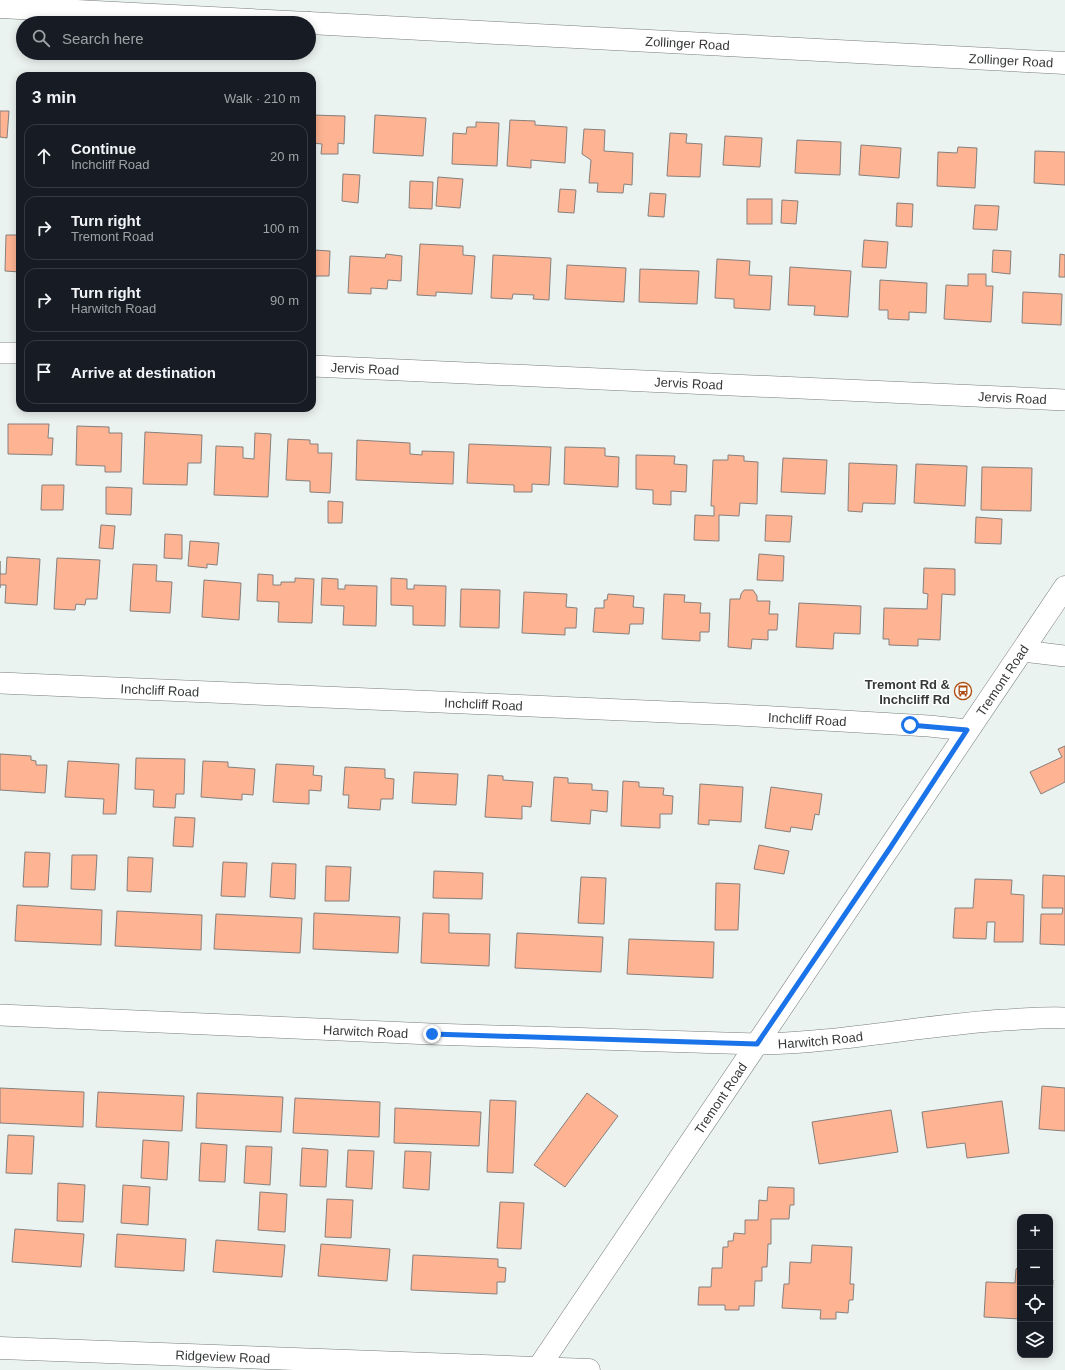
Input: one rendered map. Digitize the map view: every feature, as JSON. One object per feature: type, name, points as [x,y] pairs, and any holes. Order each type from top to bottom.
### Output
[{"type":"main road","name":"Zollinger Road","points":[[0,7],[173,16]]},
{"type":"main road","name":"Zollinger Road","points":[[316,23],[1065,64]]},
{"type":"main road","name":"Tremont Road","points":[[538,1369],[890,848],[967,730],[1023,651],[1065,587]]},
{"type":"main road","name":"Ridgeview Road","points":[[0,1348],[589,1370]]},
{"type":"street","points":[[0,352],[16,353]]},
{"type":"street","name":"Jervis Road","points":[[316,366],[1065,400]]},
{"type":"street","points":[[1023,651],[1065,656]]},
{"type":"street","name":"Inchcliff Road","points":[[0,683],[738,715],[929,726],[967,730]]},
{"type":"street","name":"Harwitch Road","points":[[0,1015],[416,1033],[757,1044],[794,1044],[976,1022],[1050,1017],[1065,1018]]},
{"type":"building","points":[[0,111],[9,111],[7,138],[0,137]]},
{"type":"building","points":[[316,115],[345,116],[344,144],[338,143],[338,154],[321,154],[322,144],[316,143]]},
{"type":"building","points":[[375,115],[426,118],[423,156],[373,153]]},
{"type":"building","points":[[510,120],[535,121],[535,125],[567,127],[565,163],[531,160],[531,168],[507,166]]},
{"type":"building","points":[[476,122],[499,123],[497,166],[452,164],[453,133],[466,134],[467,127],[476,127]]},
{"type":"building","points":[[584,129],[605,130],[604,151],[633,153],[632,185],[624,184],[623,193],[597,192],[598,183],[589,183],[591,160],[582,154]]},
{"type":"building","points":[[670,133],[687,134],[686,143],[702,144],[700,177],[667,176]]},
{"type":"building","points":[[725,136],[762,138],[760,167],[723,165]]},
{"type":"building","points":[[797,140],[841,142],[840,175],[795,173]]},
{"type":"building","points":[[861,145],[901,148],[899,178],[859,175]]},
{"type":"building","points":[[958,147],[977,148],[975,188],[937,186],[938,152],[957,153]]},
{"type":"building","points":[[1035,151],[1065,152],[1065,185],[1034,183]]},
{"type":"building","points":[[343,174],[360,175],[358,203],[342,201]]},
{"type":"building","points":[[438,177],[463,179],[460,208],[436,206]]},
{"type":"building","points":[[410,181],[433,182],[432,209],[409,208]]},
{"type":"building","points":[[560,189],[576,190],[574,213],[558,212]]},
{"type":"building","points":[[650,193],[666,194],[664,217],[648,216]]},
{"type":"building","points":[[747,199],[772,199],[772,224],[747,224]]},
{"type":"building","points":[[782,200],[798,201],[796,224],[781,223]]},
{"type":"building","points":[[897,203],[913,204],[912,227],[896,226]]},
{"type":"building","points":[[975,205],[999,206],[997,230],[973,229]]},
{"type":"building","points":[[6,235],[16,235],[16,272],[5,271]]},
{"type":"building","points":[[864,240],[888,242],[886,268],[862,267]]},
{"type":"building","points":[[420,244],[463,246],[463,255],[475,256],[472,294],[436,292],[436,296],[417,295]]},
{"type":"building","points":[[316,250],[330,251],[329,276],[316,276]]},
{"type":"building","points":[[993,250],[1011,251],[1010,274],[992,272]]},
{"type":"building","points":[[386,254],[402,256],[401,281],[388,280],[387,289],[371,288],[371,294],[348,293],[350,256],[385,258]]},
{"type":"building","points":[[1060,254],[1065,255],[1065,277],[1059,277]]},
{"type":"building","points":[[493,255],[551,258],[549,300],[533,299],[534,295],[513,294],[512,299],[491,298]]},
{"type":"building","points":[[717,259],[750,261],[749,275],[772,276],[770,310],[734,308],[734,299],[715,298]]},
{"type":"building","points":[[567,265],[626,268],[624,302],[565,299]]},
{"type":"building","points":[[790,267],[851,271],[848,317],[814,315],[815,306],[788,305]]},
{"type":"building","points":[[640,269],[699,271],[697,304],[639,302]]},
{"type":"building","points":[[968,274],[986,274],[986,286],[993,286],[991,322],[944,319],[946,285],[968,286]]},
{"type":"building","points":[[880,280],[927,283],[926,313],[909,312],[909,320],[888,319],[888,310],[879,310]]},
{"type":"building","points":[[1023,292],[1062,294],[1061,325],[1022,323]]},
{"type":"building","points":[[8,424],[49,424],[48,438],[53,438],[52,455],[8,454]]},
{"type":"building","points":[[77,426],[109,427],[109,433],[122,433],[121,472],[105,472],[105,466],[76,465]]},
{"type":"building","points":[[145,432],[202,435],[201,463],[188,463],[187,485],[143,484]]},
{"type":"building","points":[[255,433],[271,434],[268,497],[214,495],[216,446],[243,447],[243,458],[254,459]]},
{"type":"building","points":[[288,439],[310,440],[310,444],[318,444],[318,453],[332,453],[330,493],[310,492],[310,481],[286,480]]},
{"type":"building","points":[[357,440],[410,443],[410,454],[422,455],[422,451],[454,452],[453,484],[356,480]]},
{"type":"building","points":[[469,444],[551,447],[549,485],[532,484],[532,492],[514,492],[514,485],[467,483]]},
{"type":"building","points":[[565,447],[605,448],[605,456],[619,457],[618,487],[564,484]]},
{"type":"building","points":[[636,455],[675,456],[674,464],[687,465],[686,492],[671,491],[671,505],[653,504],[653,490],[636,489]]},
{"type":"building","points":[[728,455],[744,456],[744,461],[758,462],[757,504],[740,503],[739,516],[719,515],[719,541],[694,540],[695,515],[714,516],[714,506],[711,506],[713,460],[728,460]]},
{"type":"building","points":[[783,458],[827,460],[825,494],[781,492]]},
{"type":"building","points":[[849,463],[897,465],[895,504],[863,503],[862,512],[848,511]]},
{"type":"building","points":[[916,464],[967,466],[965,506],[914,503]]},
{"type":"building","points":[[982,467],[1032,468],[1031,511],[981,510]]},
{"type":"building","points":[[42,485],[64,485],[63,510],[41,510]]},
{"type":"building","points":[[106,487],[132,488],[131,515],[106,514]]},
{"type":"building","points":[[328,501],[343,502],[342,523],[328,523]]},
{"type":"building","points":[[766,515],[792,516],[790,542],[765,541]]},
{"type":"building","points":[[976,517],[1002,519],[1001,544],[975,543]]},
{"type":"building","points":[[101,525],[115,526],[113,549],[99,548]]},
{"type":"building","points":[[165,534],[182,535],[182,559],[164,558]]},
{"type":"building","points":[[190,541],[219,543],[217,565],[207,564],[207,568],[188,566]]},
{"type":"building","points":[[759,554],[784,556],[783,581],[757,580]]},
{"type":"building","points":[[7,557],[40,559],[37,605],[5,603],[6,585],[0,585],[0,574],[6,574]]},
{"type":"building","points":[[57,558],[100,560],[97,599],[86,599],[85,605],[76,604],[75,610],[54,609]]},
{"type":"building","points":[[133,564],[157,565],[156,581],[172,582],[170,613],[130,611]]},
{"type":"building","points":[[924,568],[955,569],[955,595],[942,594],[940,640],[918,639],[918,646],[889,645],[889,639],[883,639],[884,608],[927,609],[928,594],[923,593]]},
{"type":"building","points":[[258,574],[273,575],[273,585],[281,585],[281,582],[295,582],[295,578],[314,579],[312,623],[278,622],[279,602],[257,601]]},
{"type":"building","points":[[322,578],[338,579],[338,589],[345,589],[345,585],[377,586],[376,626],[343,625],[344,606],[321,605]]},
{"type":"building","points":[[391,578],[407,579],[407,589],[414,589],[414,585],[446,586],[445,626],[413,625],[413,606],[391,605]]},
{"type":"building","points":[[204,580],[241,583],[239,620],[202,617]]},
{"type":"building","points":[[461,589],[500,590],[499,628],[460,627]]},
{"type":"building","points":[[744,590],[753,590],[757,596],[757,601],[770,601],[769,614],[778,614],[777,630],[768,630],[768,640],[752,639],[751,649],[728,647],[730,599],[740,599]]},
{"type":"building","points":[[524,592],[567,594],[566,607],[577,608],[576,628],[565,628],[565,635],[522,633]]},
{"type":"building","points":[[608,594],[634,596],[633,607],[644,608],[643,624],[630,624],[629,634],[593,632],[595,608],[604,608],[604,600],[607,600]]},
{"type":"building","points":[[664,594],[685,595],[684,602],[701,603],[700,613],[710,613],[709,632],[700,632],[700,641],[662,639]]},
{"type":"building","points":[[799,603],[861,606],[860,634],[834,633],[833,649],[796,647]]},
{"type":"building","points":[[1065,746],[1065,782],[1041,794],[1030,772],[1062,757],[1058,749]]},
{"type":"building","points":[[0,754],[31,756],[31,760],[36,761],[36,765],[47,765],[45,793],[0,790]]},
{"type":"building","points":[[136,758],[185,759],[184,794],[176,794],[175,808],[153,807],[154,790],[135,789]]},
{"type":"building","points":[[68,761],[119,764],[116,814],[103,814],[104,799],[65,797]]},
{"type":"building","points":[[203,761],[228,762],[228,767],[255,769],[253,795],[242,794],[242,800],[201,797]]},
{"type":"building","points":[[276,764],[314,766],[313,775],[322,776],[321,791],[309,790],[309,804],[273,802]]},
{"type":"building","points":[[345,767],[385,769],[385,778],[394,779],[393,799],[381,799],[380,810],[348,808],[349,795],[343,795]]},
{"type":"building","points":[[414,772],[458,774],[456,805],[412,803]]},
{"type":"building","points":[[488,775],[503,776],[503,780],[533,782],[531,807],[522,806],[522,819],[485,817]]},
{"type":"building","points":[[554,777],[568,778],[568,783],[592,784],[592,790],[608,791],[607,812],[591,810],[590,824],[551,821]]},
{"type":"building","points":[[623,781],[639,782],[639,787],[664,788],[663,795],[673,796],[672,814],[660,814],[660,828],[621,826]]},
{"type":"building","points":[[700,784],[743,787],[741,822],[709,820],[709,825],[698,824]]},
{"type":"building","points":[[771,787],[822,794],[819,815],[815,814],[812,830],[791,827],[790,832],[765,828]]},
{"type":"building","points":[[175,817],[195,818],[193,847],[173,846]]},
{"type":"building","points":[[759,845],[789,851],[784,874],[754,869]]},
{"type":"building","points":[[25,852],[50,853],[48,887],[23,887]]},
{"type":"building","points":[[72,855],[97,855],[95,890],[71,889]]},
{"type":"building","points":[[128,857],[153,858],[151,892],[127,891]]},
{"type":"building","points":[[223,862],[247,863],[245,897],[221,896]]},
{"type":"building","points":[[272,863],[296,864],[295,899],[270,897]]},
{"type":"building","points":[[326,866],[351,867],[349,901],[325,901]]},
{"type":"building","points":[[434,871],[483,873],[482,899],[433,898]]},
{"type":"building","points":[[1043,875],[1065,876],[1065,945],[1040,944],[1041,914],[1062,914],[1063,908],[1042,908]]},
{"type":"building","points":[[581,877],[606,878],[604,924],[578,923]]},
{"type":"building","points":[[975,879],[1012,880],[1011,894],[1024,895],[1023,942],[994,942],[995,922],[987,922],[986,939],[953,938],[955,908],[973,908]]},
{"type":"building","points":[[716,883],[740,884],[738,930],[715,930]]},
{"type":"building","points":[[17,905],[102,910],[101,945],[15,941]]},
{"type":"building","points":[[117,911],[202,915],[201,950],[115,946]]},
{"type":"building","points":[[314,913],[400,917],[398,953],[313,949]]},
{"type":"building","points":[[423,913],[449,914],[449,933],[490,934],[489,966],[421,963]]},
{"type":"building","points":[[216,914],[302,918],[300,953],[214,949]]},
{"type":"building","points":[[517,933],[603,937],[601,972],[515,968]]},
{"type":"building","points":[[629,939],[714,942],[713,978],[627,974]]},
{"type":"building","points":[[1042,1086],[1065,1088],[1065,1131],[1039,1129]]},
{"type":"building","points":[[0,1088],[84,1092],[83,1127],[0,1123]]},
{"type":"building","points":[[98,1092],[184,1096],[182,1131],[96,1127]]},
{"type":"building","points":[[197,1093],[283,1097],[281,1132],[196,1128]]},
{"type":"building","points":[[587,1093],[618,1116],[565,1187],[534,1165]]},
{"type":"building","points":[[295,1098],[380,1102],[379,1137],[293,1133]]},
{"type":"building","points":[[490,1100],[516,1101],[513,1173],[487,1172]]},
{"type":"building","points":[[1002,1101],[1009,1153],[967,1158],[965,1143],[927,1148],[922,1112]]},
{"type":"building","points":[[395,1108],[481,1112],[479,1146],[394,1143]]},
{"type":"building","points":[[891,1110],[898,1152],[819,1164],[812,1122]]},
{"type":"building","points":[[8,1135],[34,1136],[32,1174],[6,1173]]},
{"type":"building","points":[[143,1140],[169,1142],[167,1180],[141,1178]]},
{"type":"building","points":[[201,1143],[227,1145],[225,1182],[199,1181]]},
{"type":"building","points":[[246,1146],[272,1147],[270,1185],[244,1183]]},
{"type":"building","points":[[302,1148],[328,1150],[326,1187],[300,1186]]},
{"type":"building","points":[[348,1150],[374,1151],[372,1189],[346,1187]]},
{"type":"building","points":[[405,1151],[431,1152],[429,1190],[403,1188]]},
{"type":"building","points":[[58,1183],[85,1185],[83,1222],[57,1221]]},
{"type":"building","points":[[123,1185],[150,1187],[148,1225],[121,1223]]},
{"type":"building","points":[[768,1187],[794,1188],[794,1205],[790,1205],[789,1219],[771,1219],[771,1244],[768,1244],[767,1267],[762,1267],[762,1281],[755,1281],[754,1306],[739,1306],[739,1310],[725,1310],[725,1305],[698,1305],[699,1287],[711,1287],[712,1268],[722,1268],[723,1247],[728,1247],[728,1241],[733,1241],[734,1233],[745,1234],[745,1220],[758,1220],[759,1200],[767,1201]]},
{"type":"building","points":[[260,1192],[287,1194],[285,1232],[258,1230]]},
{"type":"building","points":[[327,1199],[353,1200],[351,1238],[325,1237]]},
{"type":"building","points":[[500,1202],[524,1203],[521,1249],[497,1248]]},
{"type":"building","points":[[15,1229],[84,1234],[81,1267],[12,1262]]},
{"type":"building","points":[[117,1234],[186,1239],[184,1271],[115,1267]]},
{"type":"building","points":[[216,1240],[285,1245],[282,1277],[213,1272]]},
{"type":"building","points":[[321,1244],[390,1249],[387,1281],[318,1276]]},
{"type":"building","points":[[812,1245],[852,1247],[850,1284],[854,1284],[853,1300],[849,1300],[848,1313],[836,1312],[836,1319],[820,1319],[821,1310],[782,1308],[784,1284],[789,1284],[790,1262],[811,1263]]},
{"type":"building","points":[[413,1255],[498,1259],[498,1267],[506,1268],[505,1282],[497,1282],[497,1294],[411,1290]]},
{"type":"building","points":[[1017,1268],[1017,1319],[984,1317],[986,1282],[1015,1283]]},
{"type":"place","name":"Tremont Rd & Inchcliff Rd","points":[[963,691]]},
{"type":"route","points":[[432,1034],[710,1044],[757,1044],[890,848],[967,730],[910,725]]}]
